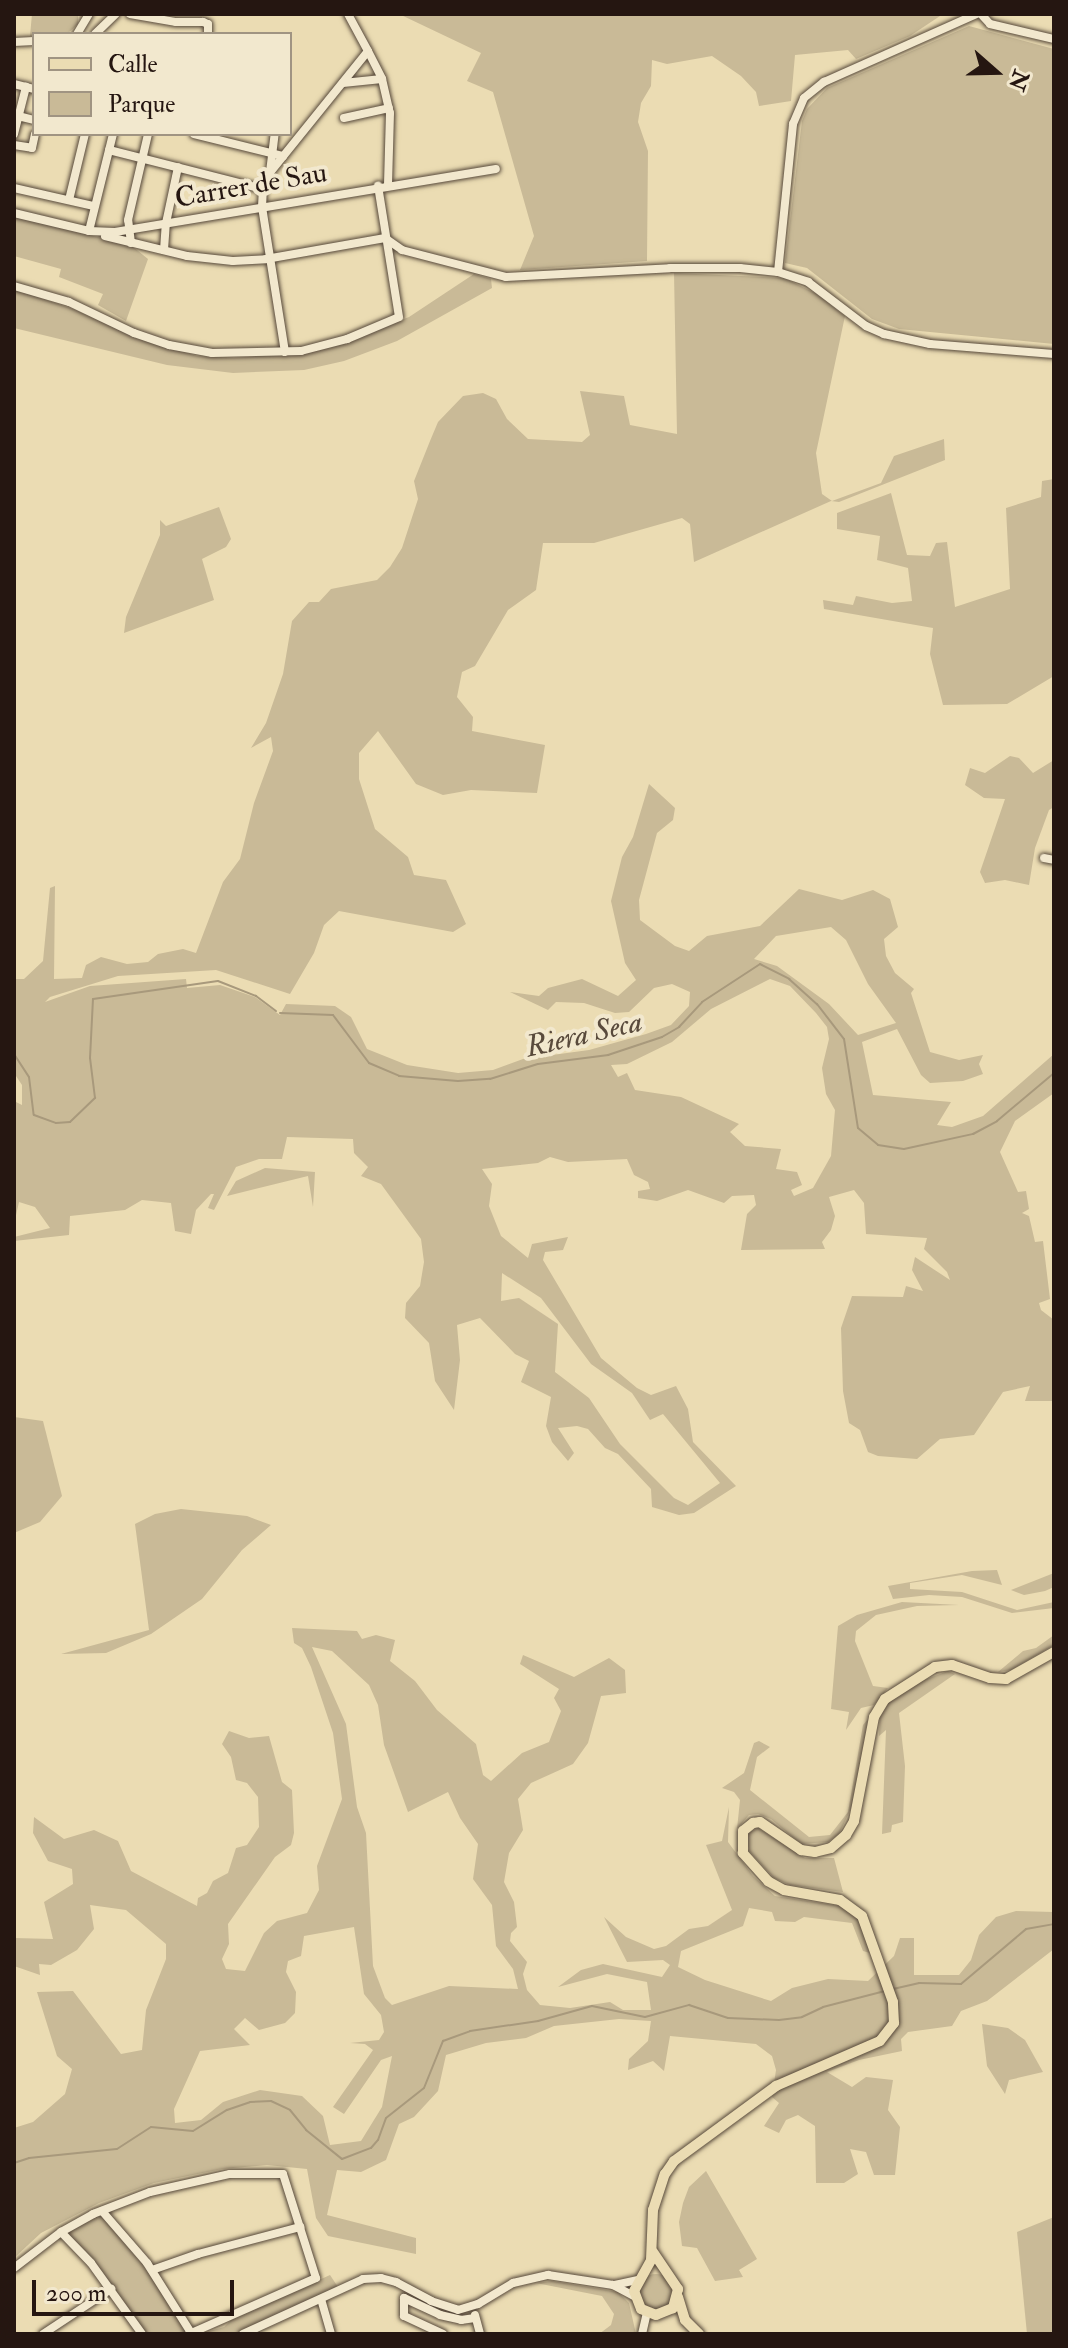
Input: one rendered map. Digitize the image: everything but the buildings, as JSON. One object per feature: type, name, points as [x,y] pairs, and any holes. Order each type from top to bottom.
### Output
[{"type":"main road","points":[[685,2320],[676,2284],[653,2252],[651,2218],[665,2174],[679,2154],[776,2086],[880,2041],[894,2023],[893,2002],[862,1916],[840,1900],[784,1890],[768,1881],[743,1853],[743,1831],[760,1822],[801,1850],[815,1852],[831,1848],[846,1835],[854,1821],[874,1717],[885,1699],[935,1667],[952,1665],[1006,1679],[1054,1652]]},
{"type":"main road","points":[[653,2252],[634,2296],[647,2313],[664,2313],[685,2320],[699,2334]]},
{"type":"main road","points":[[641,2277],[656,2270],[666,2273]]},
{"type":"main road","points":[[664,2313],[673,2308],[678,2297]]},
{"type":"street","points":[[78,32],[89,14]]},
{"type":"street","points":[[97,32],[116,14]]},
{"type":"street","points":[[130,14],[208,24],[208,32]]},
{"type":"street","points":[[14,286],[69,302],[134,333],[169,345],[212,353],[285,352],[347,339],[399,317],[385,238],[383,185],[391,133],[389,108],[382,79],[348,14]]},
{"type":"street","points":[[778,272],[793,124],[804,98],[824,82],[979,14],[990,24],[1054,39]]},
{"type":"street","points":[[285,352],[262,207],[263,189],[270,172],[367,53]]},
{"type":"street","points":[[342,84],[382,79]]},
{"type":"street","points":[[14,84],[30,88],[14,134]]},
{"type":"street","points":[[344,118],[389,108]]},
{"type":"street","points":[[18,116],[32,120]]},
{"type":"street","points":[[14,145],[32,148],[35,136]]},
{"type":"street","points":[[69,200],[85,136]]},
{"type":"street","points":[[112,136],[89,231],[131,243],[213,260],[272,258],[385,238],[402,250],[498,276],[693,267],[778,272],[808,282],[866,326],[884,334],[930,344],[1054,354]]},
{"type":"street","points":[[131,243],[128,220],[148,136]]},
{"type":"street","points":[[202,136],[283,156]]},
{"type":"street","points":[[270,172],[275,136]]},
{"type":"street","points":[[109,150],[263,189]]},
{"type":"street","points":[[164,250],[166,223],[178,167]]},
{"type":"street","name":"Carrer de Sau","points":[[14,213],[89,231],[130,230],[383,185],[496,169]]},
{"type":"street","points":[[14,188],[94,206]]},
{"type":"street","points":[[1044,858],[1054,860]]},
{"type":"street","points":[[14,2268],[61,2232],[102,2211],[170,2186],[230,2174],[283,2174],[316,2278],[190,2334],[152,2270],[102,2211]]},
{"type":"street","points":[[152,2270],[198,2254],[300,2227]]},
{"type":"street","points":[[61,2232],[111,2289],[142,2334]]},
{"type":"street","points":[[243,2334],[363,2279],[381,2278],[447,2308],[473,2307],[528,2278],[567,2277],[613,2285],[634,2296]]},
{"type":"street","points":[[613,2285],[641,2277]]},
{"type":"street","points":[[43,2334],[111,2289]]},
{"type":"street","points":[[443,2334],[404,2316],[404,2298],[440,2315],[461,2320],[475,2318]]},
{"type":"street","points":[[321,2299],[331,2334]]},
{"type":"street","points":[[473,2307],[480,2334]]},
{"type":"street","points":[[642,2334],[647,2313]]},
{"type":"green space","points":[[32,14],[78,14],[78,24],[69,32],[32,32],[30,36]]},
{"type":"green space","points":[[399,14],[943,14],[910,36],[856,59],[848,50],[795,55],[791,101],[759,106],[756,92],[741,76],[712,56],[667,64],[652,60],[651,86],[641,103],[638,122],[648,151],[647,261],[520,270],[534,236],[493,92],[467,81],[481,53]]},
{"type":"green space","points":[[969,26],[1054,49],[1054,344],[899,329],[872,319],[807,268],[785,263],[802,121],[807,109],[827,88]]},
{"type":"green space","points":[[14,215],[132,246],[148,259],[126,321],[98,305],[103,294],[59,277],[61,269],[14,256]]},
{"type":"green space","points":[[674,273],[784,278],[817,294],[845,316],[816,453],[822,494],[832,501],[881,483],[894,456],[944,439],[945,460],[839,502],[831,501],[694,562],[690,524],[682,518],[594,543],[543,543],[536,590],[508,610],[475,666],[462,672],[457,697],[473,717],[472,731],[545,745],[537,793],[471,790],[443,795],[416,784],[378,731],[359,753],[359,779],[375,829],[408,857],[414,875],[446,880],[466,924],[453,932],[339,911],[324,925],[314,953],[290,994],[216,970],[118,976],[50,997],[45,1002],[90,986],[186,979],[187,988],[220,985],[255,997],[280,1015],[286,1004],[335,1006],[351,1017],[367,1049],[407,1065],[458,1073],[493,1070],[523,1059],[589,1050],[671,1025],[689,1006],[690,992],[672,984],[654,988],[629,1012],[615,1013],[584,1003],[556,1002],[548,1010],[510,992],[539,996],[548,988],[582,979],[618,996],[636,980],[625,963],[611,901],[622,857],[633,837],[649,784],[675,808],[673,820],[657,833],[639,900],[640,920],[675,946],[689,951],[707,936],[760,926],[799,889],[842,900],[873,890],[890,899],[898,927],[884,939],[886,956],[895,973],[914,989],[911,993],[930,1052],[959,1060],[983,1055],[979,1064],[983,1074],[963,1081],[930,1083],[921,1075],[897,1029],[862,1042],[873,1095],[951,1102],[937,1125],[952,1127],[983,1116],[1054,1054],[1054,1093],[1015,1121],[1000,1152],[1018,1192],[1026,1191],[1029,1209],[1022,1213],[1029,1216],[1035,1242],[1043,1241],[1050,1299],[1039,1303],[1041,1310],[1054,1320],[1054,1401],[1025,1401],[1030,1386],[1003,1392],[974,1435],[940,1439],[917,1459],[878,1456],[868,1452],[860,1430],[849,1423],[843,1391],[841,1328],[852,1296],[903,1297],[906,1286],[923,1291],[912,1270],[915,1257],[950,1280],[947,1272],[924,1249],[927,1238],[866,1234],[864,1203],[854,1190],[829,1197],[835,1216],[831,1230],[822,1242],[825,1249],[741,1250],[747,1214],[756,1205],[754,1195],[732,1196],[724,1203],[688,1190],[657,1201],[638,1198],[638,1191],[650,1189],[648,1182],[634,1175],[627,1159],[568,1162],[550,1157],[538,1163],[482,1169],[492,1184],[489,1206],[501,1236],[528,1258],[532,1244],[568,1237],[563,1250],[545,1252],[543,1260],[601,1358],[637,1388],[651,1395],[676,1386],[688,1409],[693,1442],[736,1486],[694,1513],[679,1515],[652,1507],[651,1489],[618,1454],[605,1448],[588,1429],[577,1426],[558,1428],[574,1453],[568,1461],[552,1442],[546,1426],[551,1397],[521,1382],[529,1361],[515,1354],[480,1318],[457,1325],[460,1360],[454,1410],[435,1381],[429,1343],[405,1318],[406,1303],[420,1286],[424,1262],[421,1239],[381,1184],[361,1176],[368,1167],[354,1153],[353,1139],[287,1137],[282,1159],[259,1159],[236,1167],[214,1210],[208,1208],[214,1194],[211,1194],[196,1210],[191,1234],[175,1231],[171,1203],[142,1200],[125,1210],[70,1216],[69,1235],[14,1241],[14,1237],[50,1228],[35,1207],[19,1202],[14,1224],[14,1101],[22,1105],[22,1085],[14,1073],[14,979],[24,979],[43,961],[50,888],[55,886],[54,979],[82,978],[86,965],[101,957],[127,964],[148,962],[158,954],[183,949],[196,953],[223,882],[240,859],[254,803],[273,751],[271,737],[251,748],[266,723],[283,674],[292,621],[309,602],[319,602],[331,589],[377,580],[390,567],[402,548],[418,499],[414,481],[438,422],[463,396],[483,393],[496,399],[507,419],[528,439],[582,442],[590,435],[580,391],[624,396],[630,425],[677,434]],"holes":[[[831,927],[846,940],[868,984],[896,1023],[858,1035],[829,1004],[777,966],[754,959],[776,936]],[[770,979],[790,986],[827,1027],[829,1039],[822,1068],[826,1094],[835,1110],[831,1156],[813,1188],[794,1196],[791,1190],[802,1185],[797,1172],[776,1169],[781,1149],[745,1146],[730,1132],[739,1124],[681,1097],[635,1090],[627,1073],[618,1077],[611,1065],[627,1064],[672,1042],[711,1009]],[[502,1273],[541,1298],[591,1364],[632,1393],[650,1420],[663,1414],[720,1483],[688,1505],[674,1498],[620,1444],[589,1398],[555,1372],[558,1324],[519,1298],[501,1301]]]},
{"type":"green space","points":[[474,274],[491,279],[492,288],[397,341],[344,361],[304,370],[233,373],[167,365],[14,328],[14,289],[73,309],[135,337],[197,356],[234,358],[301,353],[340,343],[409,317]]},
{"type":"green space","points":[[1054,479],[1054,676],[1007,704],[943,705],[930,654],[933,628],[824,609],[823,600],[853,605],[856,596],[892,603],[912,601],[908,568],[877,560],[880,536],[837,529],[837,513],[891,493],[907,555],[930,556],[936,543],[947,542],[955,607],[1010,589],[1006,508],[1041,497],[1042,481]]},
{"type":"green space","points":[[219,507],[231,539],[226,547],[202,559],[214,600],[124,633],[126,617],[160,535],[160,520],[166,526]]},
{"type":"green space","points":[[1010,756],[1019,758],[1033,773],[1054,760],[1054,807],[1049,810],[1035,848],[1029,885],[1005,880],[985,883],[980,872],[1005,799],[984,798],[965,785],[970,768],[985,773]]},
{"type":"green space","points":[[265,1168],[315,1172],[313,1207],[308,1176],[227,1196],[236,1181]]},
{"type":"green space","points":[[14,1417],[43,1421],[62,1496],[40,1522],[14,1533]]},
{"type":"green space","points":[[181,1509],[247,1516],[271,1525],[242,1550],[202,1599],[151,1634],[106,1653],[61,1654],[149,1630],[135,1524],[155,1514]]},
{"type":"green space","points":[[997,1570],[1002,1585],[962,1575],[910,1583],[910,1589],[962,1592],[1017,1610],[1054,1602],[1054,1608],[1012,1613],[962,1597],[929,1595],[893,1599],[888,1586],[972,1571]]},
{"type":"green space","points":[[1054,1573],[1054,1587],[1045,1591],[1024,1595],[1011,1590]]},
{"type":"green space","points":[[902,1602],[959,1605],[917,1606],[876,1615],[856,1631],[855,1641],[873,1686],[888,1688],[874,1705],[861,1708],[846,1730],[849,1712],[831,1709],[838,1626],[857,1615]]},
{"type":"green space","points":[[292,1628],[357,1631],[362,1639],[376,1635],[395,1640],[390,1661],[415,1681],[437,1710],[476,1744],[483,1775],[491,1781],[522,1753],[549,1742],[561,1711],[554,1698],[559,1689],[520,1664],[523,1655],[574,1677],[609,1658],[625,1670],[626,1693],[601,1696],[588,1743],[573,1764],[531,1783],[518,1799],[523,1830],[509,1853],[504,1882],[514,1902],[517,1927],[511,1933],[510,1941],[527,1962],[523,1974],[527,1990],[540,2005],[570,2008],[610,2002],[623,2010],[651,2010],[647,1982],[607,1974],[558,1987],[581,1970],[603,1964],[662,1977],[670,1965],[663,1960],[627,1962],[604,1917],[626,1937],[654,1949],[666,1946],[689,1929],[708,1926],[732,1910],[706,1845],[722,1841],[729,1807],[728,1842],[753,1876],[775,1896],[840,1906],[858,1917],[870,1953],[863,1951],[852,1923],[804,1917],[795,1922],[775,1921],[772,1912],[749,1908],[743,1926],[681,1951],[678,1967],[705,1980],[771,2001],[792,1988],[828,1979],[868,1981],[894,1956],[900,1938],[914,1938],[914,1975],[959,1975],[971,1960],[979,1935],[996,1917],[1016,1911],[1054,1912],[1054,1949],[987,2001],[961,2011],[952,2026],[908,2032],[901,2039],[902,2051],[859,2060],[827,2072],[852,2087],[866,2077],[893,2080],[888,2110],[900,2127],[895,2175],[874,2175],[866,2152],[850,2149],[858,2174],[844,2183],[816,2183],[815,2126],[798,2115],[786,2120],[779,2133],[764,2126],[779,2103],[772,2097],[776,2070],[772,2056],[756,2044],[670,2036],[664,2071],[653,2061],[628,2070],[629,2059],[648,2041],[651,2021],[619,2019],[554,2026],[526,2038],[486,2043],[446,2055],[438,2091],[414,2117],[399,2124],[386,2160],[361,2172],[337,2170],[327,2215],[416,2238],[416,2254],[328,2236],[316,2218],[307,2169],[267,2165],[222,2169],[154,2183],[99,2203],[41,2233],[14,2258],[14,2128],[33,2122],[65,2094],[72,2069],[57,2056],[37,1992],[73,1991],[121,2054],[142,2050],[146,2010],[166,1959],[166,1944],[126,1910],[90,1905],[94,1929],[77,1950],[51,1965],[39,1964],[40,1975],[14,1966],[14,1938],[53,1939],[44,1902],[73,1884],[72,1869],[48,1861],[33,1833],[34,1817],[64,1839],[94,1830],[118,1841],[131,1871],[197,1906],[198,1898],[207,1893],[213,1881],[228,1873],[236,1848],[247,1845],[259,1827],[258,1797],[247,1783],[236,1780],[231,1757],[222,1744],[229,1731],[249,1738],[269,1736],[282,1782],[292,1790],[294,1833],[291,1845],[275,1857],[228,1924],[229,1944],[222,1959],[226,1969],[245,1971],[264,1933],[277,1921],[307,1913],[319,1890],[317,1866],[342,1799],[333,1733],[311,1667],[302,1648],[294,1643]],"holes":[[[312,1647],[332,1651],[369,1685],[378,1705],[384,1745],[408,1812],[448,1792],[460,1818],[478,1844],[473,1879],[492,1905],[496,1946],[513,1969],[518,1989],[449,1986],[392,2005],[385,1998],[373,1966],[366,1833],[357,1807],[346,1724]],[[354,1927],[364,1994],[381,2015],[384,2032],[379,2040],[350,2043],[365,2044],[373,2050],[333,2107],[344,2114],[381,2060],[392,2056],[382,2107],[361,2141],[330,2145],[323,2116],[302,2096],[260,2090],[223,2102],[201,2120],[175,2123],[174,2109],[200,2051],[250,2045],[234,2029],[245,2018],[259,2030],[285,2023],[295,2013],[296,1992],[286,1972],[288,1961],[301,1956],[304,1936]]]},
{"type":"green space","points":[[1054,1635],[1054,1645],[1011,1670],[998,1672],[1023,1651],[1036,1648]]},
{"type":"green space","points":[[948,1671],[955,1674],[899,1713],[905,1766],[903,1822],[892,1825],[891,1832],[882,1834],[886,1730],[879,1736],[880,1714],[888,1703],[919,1682]]},
{"type":"green space","points":[[868,1719],[854,1802],[839,1834],[828,1842],[801,1844],[771,1819],[758,1814],[749,1815],[737,1829],[740,1800],[734,1792],[722,1788],[744,1773],[754,1743],[759,1741],[770,1747],[757,1757],[750,1790],[809,1837],[830,1835],[848,1812],[863,1725]]},
{"type":"green space","points":[[758,1828],[805,1858],[834,1858],[843,1892],[790,1885],[774,1878],[750,1852],[746,1840],[750,1832]]},
{"type":"green space","points":[[982,2024],[1008,2028],[1025,2040],[1043,2072],[1009,2080],[1005,2094],[987,2066]]},
{"type":"green space","points":[[706,2171],[757,2259],[739,2270],[743,2277],[715,2281],[697,2248],[682,2246],[679,2222],[683,2203],[689,2187]]},
{"type":"green space","points":[[102,2211],[152,2270],[189,2334],[140,2334],[111,2289],[61,2232]]},
{"type":"green space","points":[[1054,2217],[1054,2334],[1027,2334],[1017,2232]]},
{"type":"green space","points":[[656,2274],[668,2280],[674,2292],[668,2304],[656,2310],[644,2304],[638,2292],[644,2280]]},
{"type":"green space","points":[[330,2275],[338,2287],[236,2334],[199,2334],[224,2327],[231,2320]]},
{"type":"green space","points":[[552,2281],[618,2292],[629,2303],[636,2334],[599,2334],[611,2325],[614,2314],[602,2296],[536,2283]]},
{"type":"waterway","name":"Riera Seca","points":[[280,1013],[333,1015],[369,1063],[399,1076],[458,1081],[490,1079],[538,1064],[608,1055],[662,1037],[679,1027],[702,1002],[760,964],[789,979],[817,1004],[844,1039],[858,1128],[878,1145],[904,1149],[973,1134],[997,1121],[1054,1073]]},
{"type":"waterway","name":"Riera Seca","points":[[14,1054],[29,1077],[34,1115],[56,1123],[70,1122],[95,1098],[90,1058],[93,999],[218,981],[256,996],[276,1011]]},
{"type":"waterway","points":[[893,1989],[919,1983],[961,1984],[1026,1929],[1054,1924]]},
{"type":"waterway","points":[[14,2163],[29,2158],[117,2149],[151,2127],[193,2131],[227,2110],[250,2102],[271,2101],[290,2110],[306,2130],[342,2159],[371,2148],[378,2140],[386,2118],[424,2088],[443,2041],[470,2031],[538,2021],[592,2006],[645,2017],[689,2005],[728,2018],[779,2020],[802,2017],[823,2007],[885,1991]]}]
